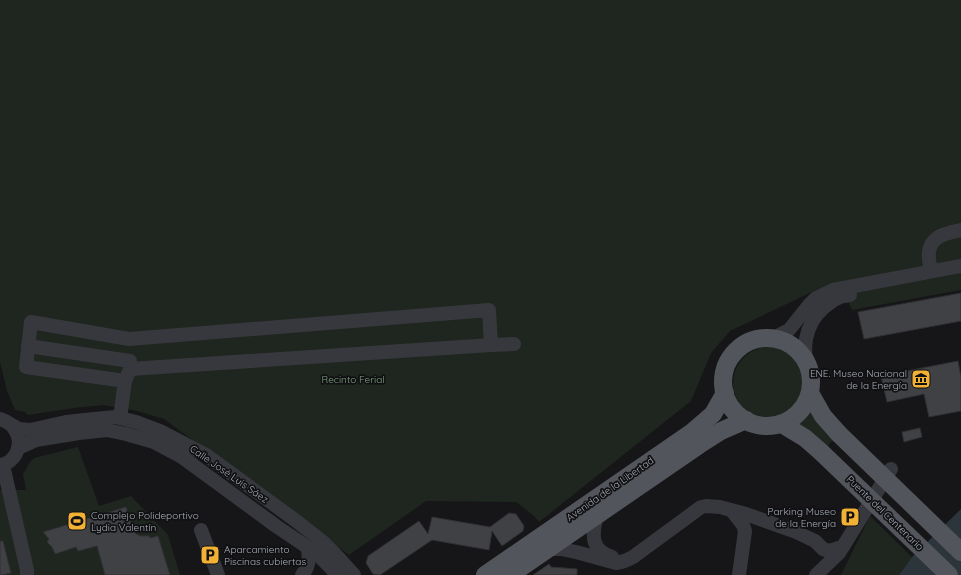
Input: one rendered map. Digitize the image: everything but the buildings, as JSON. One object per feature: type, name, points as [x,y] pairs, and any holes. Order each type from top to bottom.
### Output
[{"type":"main road","points":[[765,339],[780,341],[793,347],[807,363],[811,382],[810,393],[801,411],[782,424],[764,426],[753,423],[739,416],[728,402],[724,384],[724,375],[727,365],[739,349],[752,342],[765,339]]},
{"type":"main road","name":"Avenida de la Libertad","points":[[486,575],[691,433],[713,414],[725,393]]},
{"type":"main road","points":[[810,393],[823,416],[839,434],[961,552]]},
{"type":"main road","name":"Avenida de la Libertad","points":[[510,575],[699,445],[721,431],[746,420]]},
{"type":"main road","name":"Puente del Centenario","points":[[782,424],[805,438],[822,452],[949,575]]},
{"type":"street","points":[[932,276],[929,252],[931,245],[940,235],[961,230]]},
{"type":"street","points":[[807,363],[804,350],[808,329],[823,308],[838,298],[932,276],[961,266]]},
{"type":"street","points":[[772,339],[789,330],[816,298],[833,290],[932,276],[961,275]]},
{"type":"street","points":[[491,345],[489,310],[130,339],[31,322],[26,367],[128,370],[514,344]]},
{"type":"street","points":[[120,418],[128,370],[130,339]]},
{"type":"street","points":[[28,346],[128,370]]},
{"type":"street","name":"Calle José Luis Sáez","points":[[6,422],[19,429],[30,430],[74,421],[120,418],[160,431],[206,455],[295,520],[323,542],[354,575]]},
{"type":"street","points":[[6,422],[16,430],[18,436],[18,448],[15,456],[10,461],[1,465],[27,575]]},
{"type":"street","name":"Calle José Luis Sáez","points":[[18,448],[36,440],[54,436],[107,430],[154,442],[182,457],[276,526],[316,553],[334,571]]},
{"type":"street","points":[[816,575],[839,553],[891,469]]},
{"type":"street","points":[[546,549],[561,549],[621,563],[701,507],[706,506],[724,508],[746,514],[796,532],[815,541],[823,549],[829,551],[842,547]]},
{"type":"street","points":[[732,511],[745,531],[739,575]]},
{"type":"street","points":[[597,515],[594,526],[594,539],[598,550],[611,557],[621,559],[630,558]]},
{"type":"street","points":[[744,528],[751,522],[758,519]]},
{"type":"street","points":[[201,530],[218,575]]},
{"type":"street","points":[[816,575],[821,560],[819,546]]},
{"type":"street","points":[[304,575],[309,559],[308,548]]},
{"type":"street","points":[[304,575],[323,567],[334,571]]},
{"type":"green space","name":"Recinto Ferial","points":[[0,0],[961,0],[961,290],[852,310],[840,283],[818,289],[730,331],[711,353],[691,401],[539,522],[534,516],[516,502],[426,501],[349,555],[164,419],[137,411],[103,405],[28,415],[25,412],[15,410],[7,391],[0,362]]},
{"type":"green space","points":[[769,347],[789,353],[799,363],[805,383],[799,403],[789,413],[769,419],[749,413],[739,403],[733,383],[739,363],[749,353]]},
{"type":"green space","points":[[809,409],[834,438],[827,447],[798,424]]},
{"type":"green space","name":"Complejo Polideportivo Lydia Valentín","points":[[78,447],[99,506],[131,496],[168,535],[180,575],[0,575],[0,490],[26,490],[23,474],[34,458]]},
{"type":"green space","points":[[870,516],[912,557],[899,575],[841,575]]},
{"type":"shaded area","points":[[961,509],[961,575],[899,575],[912,557]]},
{"type":"place","name":"ENE. Museo Nacional de la Energía","points":[[921,379]]},
{"type":"place","name":"Parking Museo de la Energía","points":[[850,517]]},
{"type":"place","name":"Complejo Polideportivo Lydia Valentín","points":[[77,521]]},
{"type":"place","name":"Aparcamiento Piscinas cubiertas","points":[[210,555]]}]
